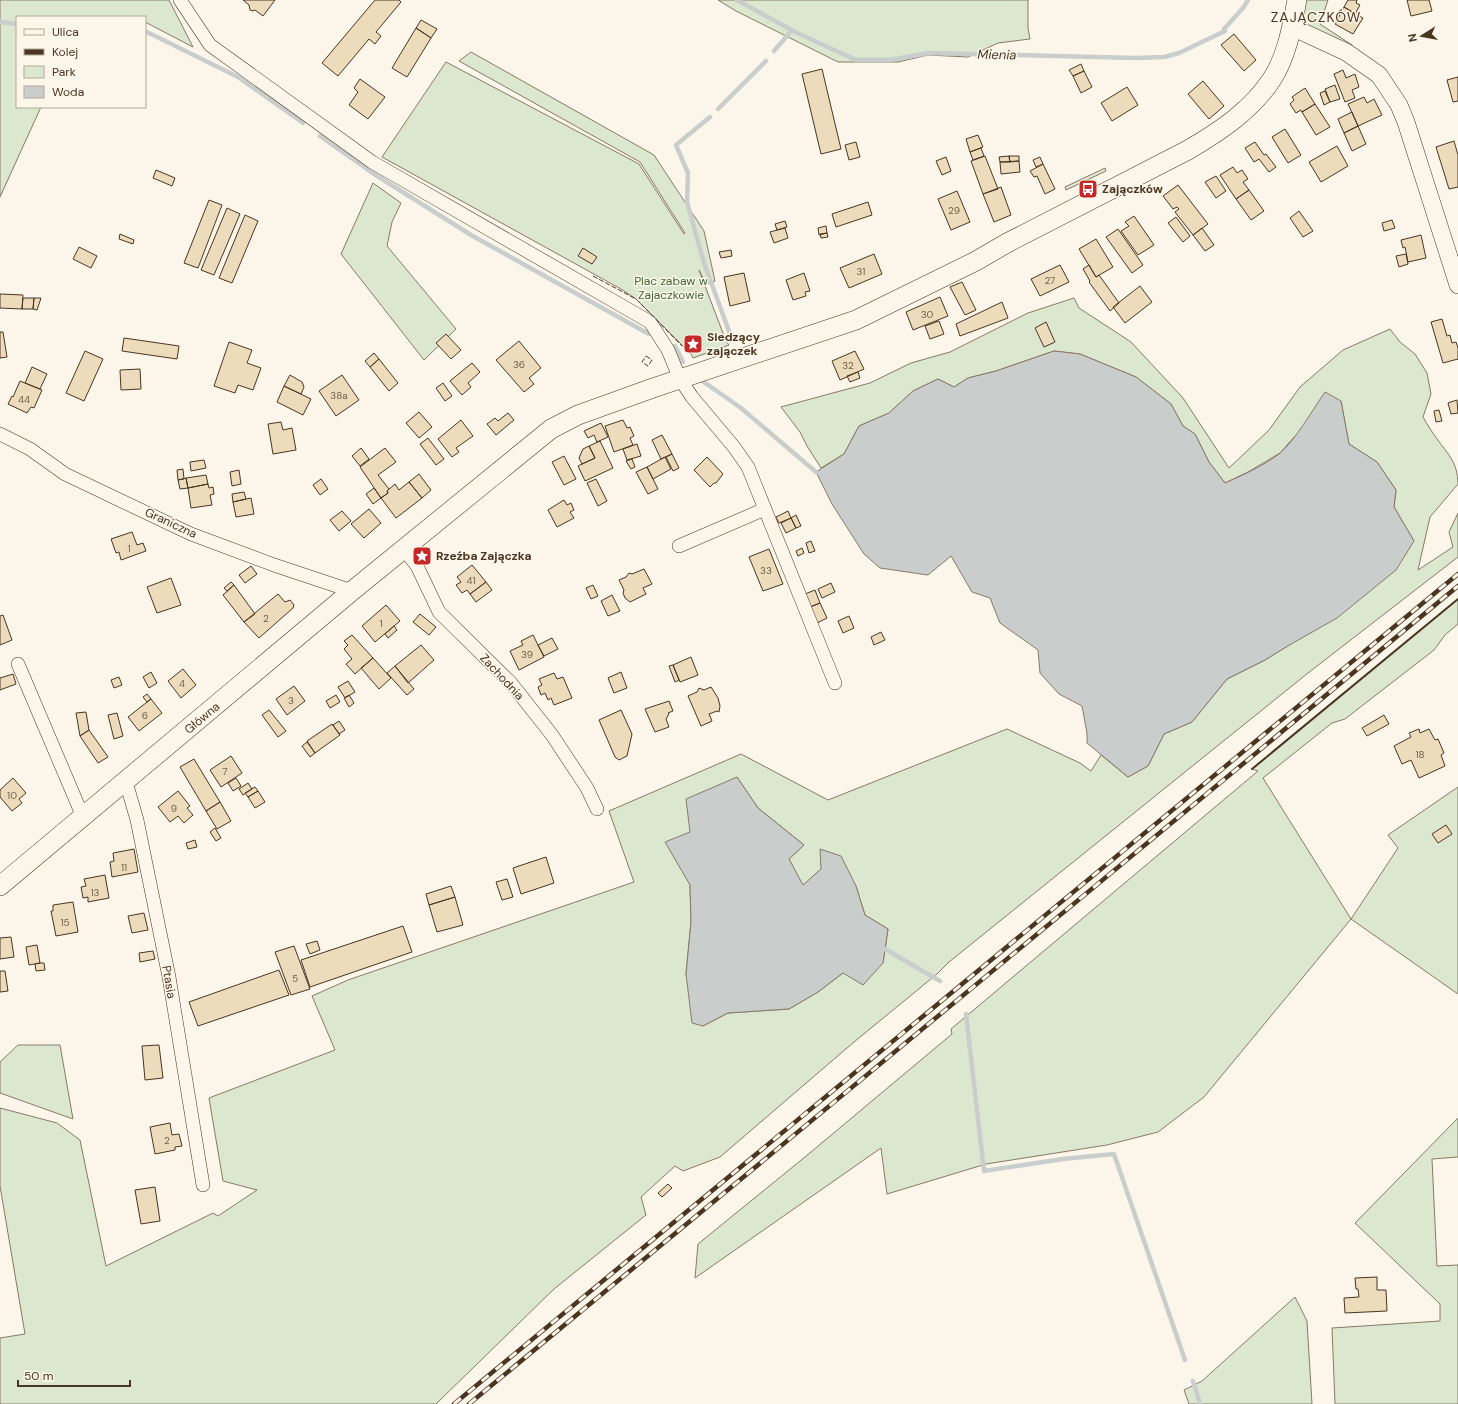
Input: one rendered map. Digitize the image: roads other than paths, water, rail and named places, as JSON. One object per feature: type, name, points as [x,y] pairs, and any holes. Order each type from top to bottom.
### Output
[{"type":"main road","name":"Główna","points":[[0,886],[126,782],[352,591],[551,429],[578,415],[856,320],[976,262],[1007,243],[1188,150],[1217,133],[1242,112],[1257,98],[1272,79],[1286,46],[1292,27],[1297,0]]},
{"type":"street","points":[[180,0],[210,45],[372,162],[650,322],[668,350],[680,379],[692,397],[734,447],[748,467],[835,683]]},
{"type":"street","points":[[1292,27],[1346,52],[1379,75],[1399,105],[1406,122],[1458,286]]},
{"type":"street","name":"Graniczna","points":[[0,434],[30,449],[65,474],[191,534],[274,565],[352,591]]},
{"type":"street","points":[[679,546],[766,509]]},
{"type":"street","name":"Zachodnia","points":[[404,549],[417,566],[439,612],[511,683],[552,735],[587,788],[597,809]]},
{"type":"street","points":[[18,664],[84,817]]},
{"type":"street","name":"Ptasia","points":[[126,782],[137,820],[169,977],[203,1185]]},
{"type":"water","points":[[1054,351],[1080,354],[1136,377],[1171,404],[1183,426],[1195,434],[1209,462],[1225,483],[1260,466],[1279,454],[1297,433],[1325,392],[1341,401],[1349,444],[1377,462],[1396,490],[1394,507],[1414,541],[1396,570],[1337,618],[1265,660],[1227,679],[1192,722],[1164,734],[1148,766],[1128,777],[1087,743],[1087,733],[1082,706],[1059,694],[1040,673],[1038,650],[1000,623],[990,598],[972,592],[951,556],[928,575],[880,568],[864,554],[832,504],[816,472],[844,454],[859,426],[889,413],[913,391],[938,379],[954,387],[968,378],[996,371]]},
{"type":"water","points":[[737,777],[758,808],[804,845],[789,859],[803,885],[821,869],[820,849],[841,856],[856,886],[865,915],[888,929],[883,963],[863,985],[843,973],[818,992],[789,1009],[728,1013],[703,1026],[692,1023],[686,974],[691,922],[690,885],[665,842],[690,832],[686,799]]},
{"type":"waterway","name":"Mienia","points":[[737,0],[795,32],[856,60],[889,60],[929,53],[1136,58],[1164,57],[1179,53],[1225,31],[1224,29],[1243,8],[1248,0]]},
{"type":"waterway","points":[[0,22],[16,24]]},
{"type":"waterway","points":[[774,51],[792,30]]},
{"type":"waterway","points":[[146,31],[238,77],[303,123]]},
{"type":"waterway","points":[[718,109],[766,61]]},
{"type":"waterway","points":[[710,117],[676,145],[688,173],[687,202],[704,263],[730,334]]},
{"type":"waterway","points":[[320,136],[374,174],[471,235],[649,334]]},
{"type":"waterway","points":[[675,346],[683,362]]},
{"type":"waterway","points":[[701,380],[741,408],[816,472]]},
{"type":"waterway","points":[[885,949],[940,981]]},
{"type":"waterway","points":[[966,1014],[984,1171],[1063,1159],[1114,1154],[1185,1360]]},
{"type":"waterway","points":[[1193,1381],[1200,1404]]},
{"type":"railway","points":[[454,1404],[1458,574]]},
{"type":"railway","points":[[469,1404],[1458,586]]},
{"type":"place","name":"Zajączków","points":[[1088,189]]},
{"type":"place","name":"Siedzący zajączek","points":[[693,344]]},
{"type":"place","name":"Rzeźba Zajączka","points":[[422,556]]},
{"type":"district","name":"ZAJĄCZKÓW","points":[[1316,17]]},
{"type":"park label","name":"Plac zabaw w Zajaczkowie","points":[[671,288]]}]
